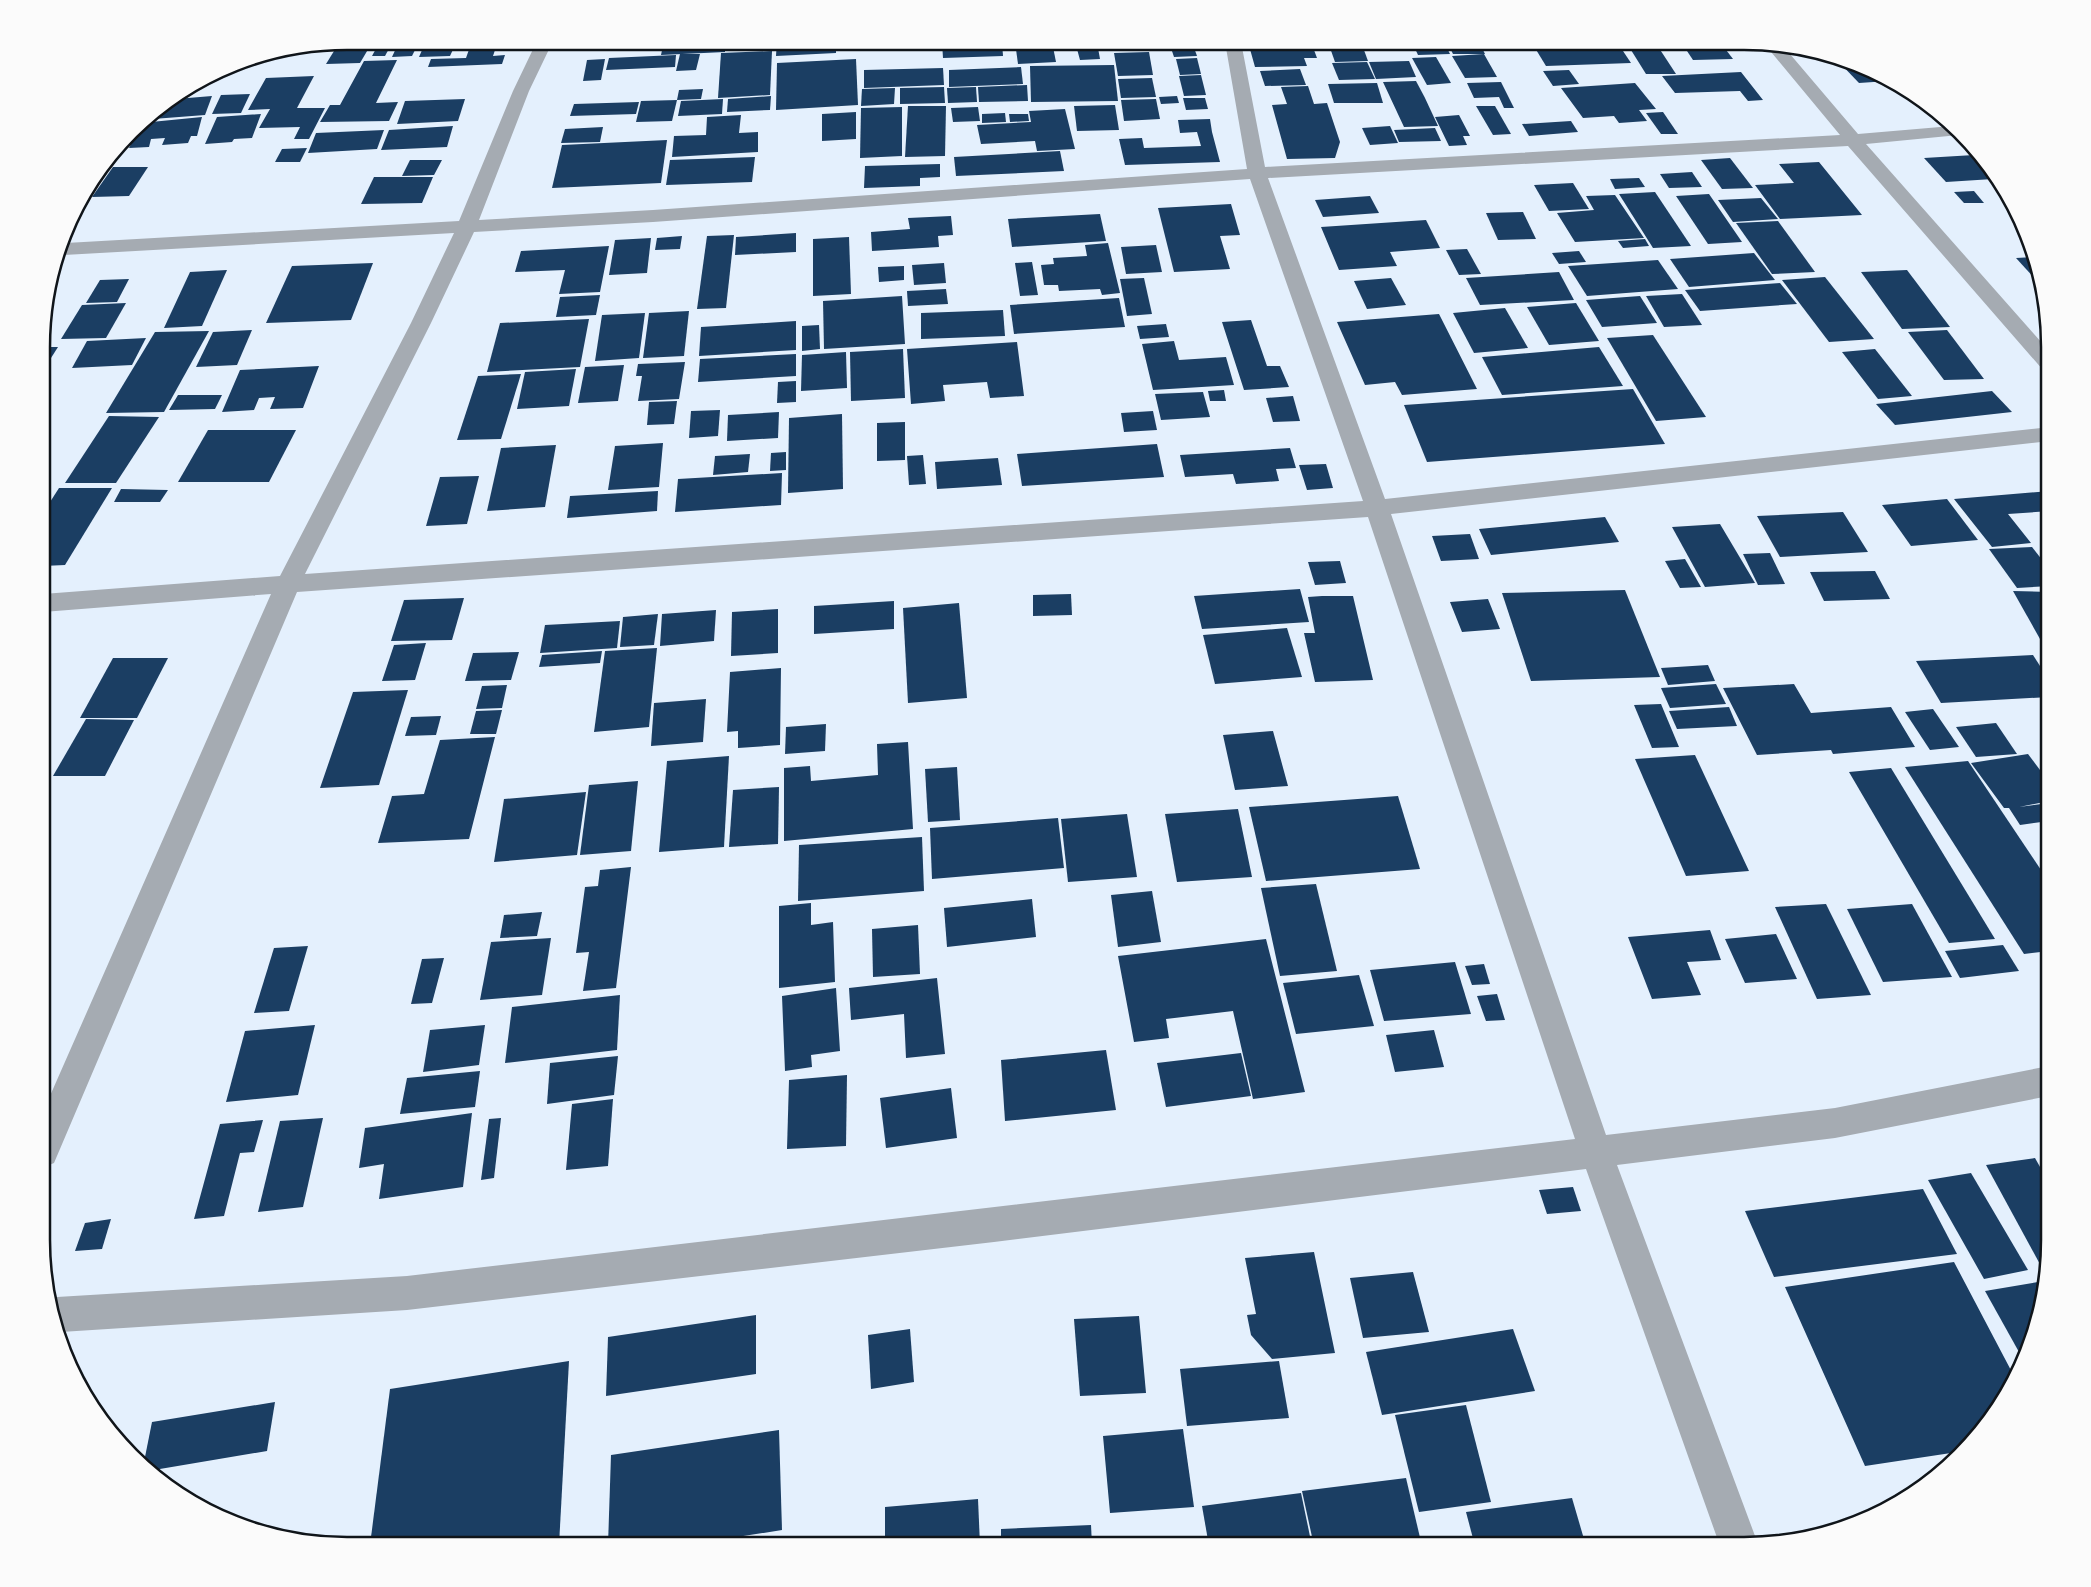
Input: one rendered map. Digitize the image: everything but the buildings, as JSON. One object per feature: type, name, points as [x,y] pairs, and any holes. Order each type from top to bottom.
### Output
[{"type":"street","points":[[50,1134],[288,584],[421,323],[468,226],[521,92],[541,50]]},
{"type":"street","points":[[1234,50],[1257,174],[1376,508],[1596,1152],[1736,1537]]},
{"type":"street","points":[[1780,53],[1853,140],[2041,355]]},
{"type":"street","points":[[67,249],[653,216],[1320,169],[1853,140],[1948,132]]},
{"type":"street","points":[[50,602],[1376,508],[2041,435]]},
{"type":"street","points":[[60,1315],[407,1293],[1835,1123],[2041,1083]]}]
